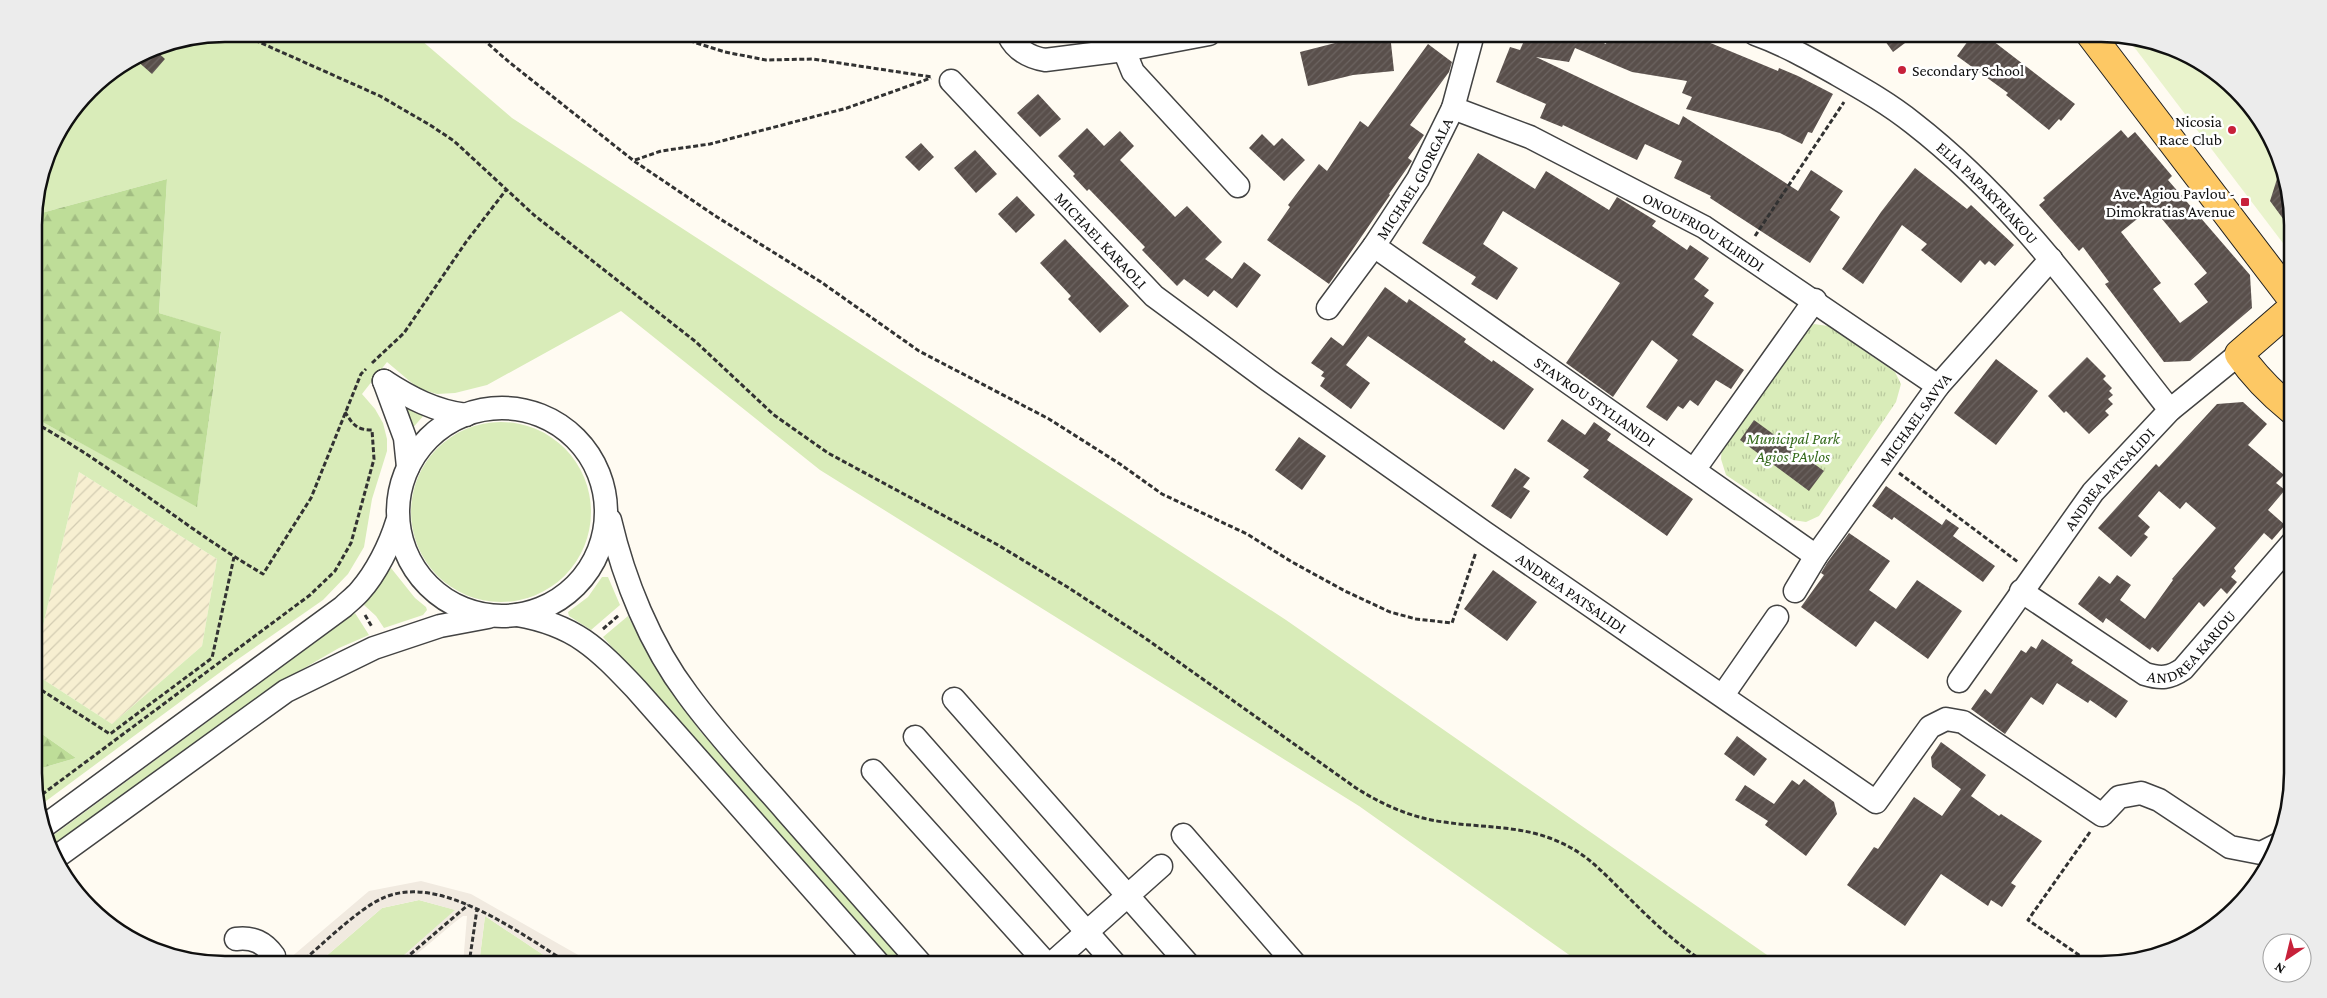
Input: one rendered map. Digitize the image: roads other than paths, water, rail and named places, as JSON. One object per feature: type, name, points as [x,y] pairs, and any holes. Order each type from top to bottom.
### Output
[{"type":"main road","points":[[2096,42],[2284,289]]},
{"type":"main road","name":"ANDREA PATSALIDI","points":[[2239,354],[2284,315]]},
{"type":"main road","points":[[2239,354],[2252,373],[2284,403]]},
{"type":"street","points":[[1013,42],[1024,53],[1034,58],[1045,60],[1124,50],[1166,42]]},
{"type":"street","name":"MICHAEL GIORGALA","points":[[1328,308],[1374,246],[1418,179],[1453,108],[1471,42]]},
{"type":"street","name":"ELIA PAPAKYRIAKOU","points":[[1774,42],[1801,54],[1856,85],[1913,123],[1946,150],[1992,193],[2051,259],[2170,410]]},
{"type":"street","points":[[1124,50],[1133,72],[1238,186]]},
{"type":"street","name":"MICHAEL KARAOLI","points":[[951,81],[1154,296],[1268,380]]},
{"type":"street","name":"ONOUFRIOU KLIRIDI","points":[[1453,108],[1530,138],[1704,226],[1815,300],[1938,386]]},
{"type":"street","name":"STAVROU STYLIANIDI","points":[[1374,246],[1816,556]]},
{"type":"street","name":"MICHAEL SAVVA","points":[[1795,591],[1816,556],[1938,386],[2051,259]]},
{"type":"street","points":[[1694,470],[1815,300]]},
{"type":"street","name":"ANDREA PATSALIDI","points":[[1960,681],[2092,492],[2170,410],[2239,354]]},
{"type":"street","name":"ANDREA PATSALIDI","points":[[1268,380],[1485,533],[1876,802],[1930,727],[1946,719],[1963,722],[2102,815],[2119,797],[2141,793],[2159,800],[2230,847],[2261,853],[2268,849]]},
{"type":"street","points":[[408,467],[405,438],[384,381],[410,398],[434,408],[466,415]]},
{"type":"street","points":[[872,956],[636,688],[599,650],[558,626],[508,614],[472,611],[456,605],[429,588],[418,576],[405,552],[397,522],[397,504],[400,488],[408,467],[422,445],[446,423],[466,415],[498,409],[516,409],[549,419],[575,439],[595,468],[617,548],[642,615],[687,694],[727,745],[914,956]]},
{"type":"street","points":[[61,854],[286,691],[380,645],[440,626],[543,606],[558,599],[575,586],[587,571],[604,542],[608,526],[607,509]]},
{"type":"street","points":[[50,822],[343,607],[360,591],[369,578],[391,538],[397,522]]},
{"type":"street","name":"ANDREA KARIOU","points":[[2027,583],[2145,674],[2159,678],[2172,676],[2183,669],[2284,552]]},
{"type":"street","points":[[1723,695],[1777,617]]},
{"type":"street","points":[[954,699],[1181,956]]},
{"type":"street","points":[[914,737],[1108,956]]},
{"type":"street","points":[[873,770],[1040,956]]},
{"type":"street","points":[[1183,835],[1288,956]]},
{"type":"street","points":[[1061,956],[1161,866]]},
{"type":"street","points":[[236,939],[255,940],[263,943],[274,956]]},
{"type":"place","name":"Secondary School","points":[[1902,70]]},
{"type":"place","name":"Nicosia Race Club","points":[[2232,130]]},
{"type":"place","name":"Ave. Agiou Pavlou - Dimokratias Avenue","points":[[2245,202]]},
{"type":"park label","name":"Municipal Park Agios PAvlos","points":[[1793,447]]}]
